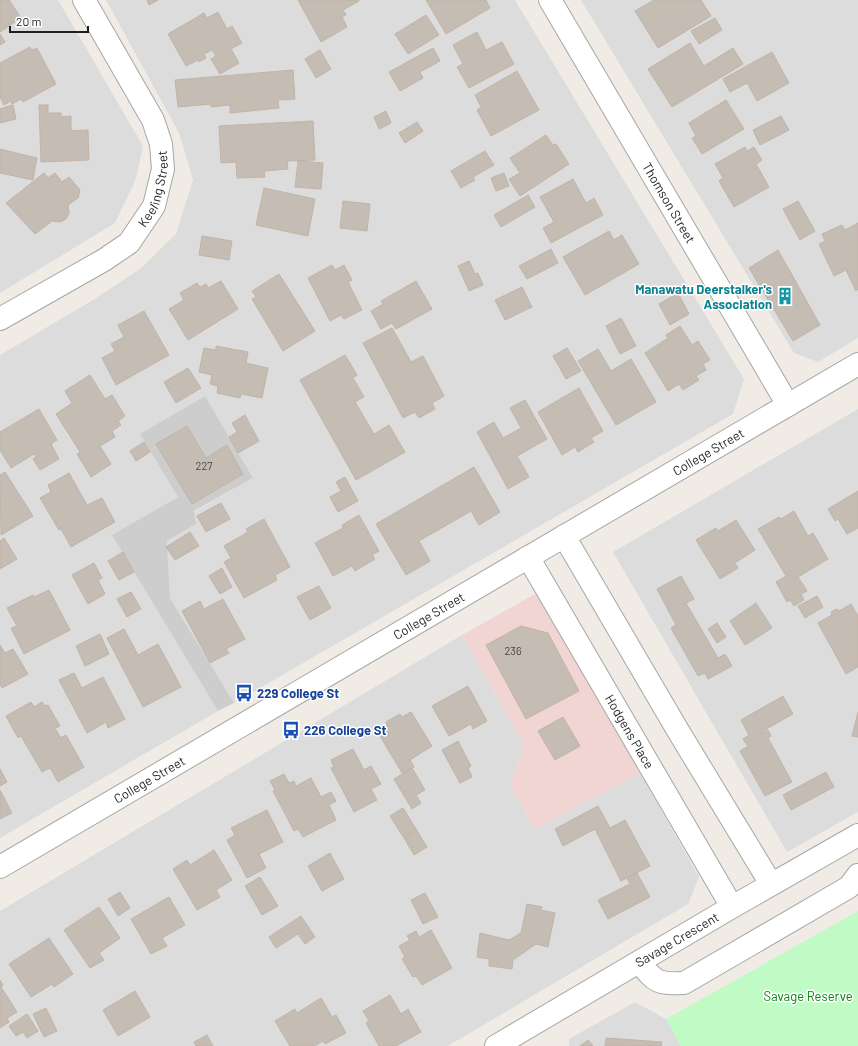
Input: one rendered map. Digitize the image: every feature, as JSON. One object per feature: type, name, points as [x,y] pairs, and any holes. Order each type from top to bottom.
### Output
[{"type":"street","name":"Keeling Street","points":[[0,319],[104,260],[129,243],[154,206],[163,169],[161,144],[153,120],[84,0]]},
{"type":"street","name":"Thomson Street","points":[[550,0],[788,405]]},
{"type":"street","name":"College Street","points":[[0,867],[858,364]]},
{"type":"street","points":[[564,536],[673,722],[771,884]]},
{"type":"street","name":"Hodgens Place","points":[[528,557],[732,907]]},
{"type":"street","name":"Savage Crescent","points":[[496,1046],[640,963],[771,884],[858,835]]},
{"type":"street","points":[[640,963],[652,979],[667,984],[684,983],[848,887],[858,875]]},
{"type":"shaded area","points":[[0,0],[58,0],[143,146],[136,179],[115,223],[0,293]]},
{"type":"shaded area","points":[[106,0],[515,0],[744,379],[733,414],[234,703],[170,598],[167,541],[196,524],[194,512],[253,478],[205,396],[141,434],[178,497],[113,535],[218,711],[0,838],[0,355],[93,300],[140,269],[176,234],[193,180],[179,133]]},
{"type":"shaded area","points":[[581,0],[858,0],[858,338],[818,362],[794,353]]},
{"type":"shaded area","points":[[205,396],[253,478],[194,511],[196,524],[167,541],[170,598],[234,703],[218,711],[112,535],[178,497],[140,434]]},
{"type":"shaded area","points":[[858,409],[858,812],[787,852],[613,552]]},
{"type":"shaded area","points":[[542,590],[640,773],[535,829],[510,785],[520,760],[523,744],[462,635]]},
{"type":"shaded area","points":[[462,635],[523,744],[520,760],[510,785],[535,829],[640,773],[699,877],[688,904],[448,1046],[0,1046],[0,911]]},
{"type":"shaded area","points":[[635,1002],[666,1019],[681,1046],[569,1046],[569,1039]]},
{"type":"green space","name":"Savage Reserve","points":[[858,911],[858,1046],[681,1046],[666,1019]]},
{"type":"building","points":[[0,0],[9,0],[21,18],[0,32]]},
{"type":"building","points":[[147,0],[158,0],[149,5]]},
{"type":"building","points":[[298,0],[359,1],[343,10],[346,15],[342,17],[347,27],[321,42]]},
{"type":"building","points":[[426,0],[486,0],[490,8],[446,34]]},
{"type":"building","points":[[654,0],[701,0],[711,16],[658,48],[635,11]]},
{"type":"building","points":[[218,12],[227,29],[232,26],[242,43],[231,49],[239,63],[220,74],[211,59],[216,56],[212,50],[204,54],[206,58],[186,66],[168,34],[204,13],[207,18]]},
{"type":"building","points":[[426,15],[439,35],[408,54],[395,34]]},
{"type":"building","points":[[715,18],[722,30],[699,44],[691,31]]},
{"type":"building","points":[[477,32],[486,50],[502,42],[514,64],[469,88],[457,67],[463,64],[453,45]]},
{"type":"building","points":[[0,34],[5,42],[0,45]]},
{"type":"building","points":[[690,43],[704,66],[733,48],[743,64],[672,107],[648,69]]},
{"type":"building","points":[[30,47],[32,50],[37,48],[56,84],[23,102],[21,99],[12,104],[11,101],[4,105],[0,97],[0,63]]},
{"type":"building","points":[[433,48],[440,61],[420,72],[423,78],[400,91],[389,72]]},
{"type":"building","points":[[320,50],[331,69],[316,78],[305,59]]},
{"type":"building","points":[[772,52],[789,83],[757,101],[747,83],[730,92],[723,79]]},
{"type":"building","points":[[293,70],[295,99],[278,100],[279,108],[230,113],[230,105],[211,107],[211,104],[178,107],[175,80]]},
{"type":"building","points":[[517,71],[539,110],[491,136],[477,110],[481,107],[475,95]]},
{"type":"building","points":[[726,100],[744,129],[702,154],[692,138],[696,136],[689,123]]},
{"type":"building","points":[[13,105],[16,119],[0,123],[0,109]]},
{"type":"building","points":[[39,105],[48,105],[48,113],[61,113],[61,117],[71,116],[71,131],[88,130],[89,160],[41,162]]},
{"type":"building","points":[[386,111],[391,123],[379,129],[374,117]]},
{"type":"building","points":[[781,116],[789,130],[760,145],[753,130]]},
{"type":"building","points":[[313,121],[315,160],[287,161],[288,169],[264,171],[265,177],[237,178],[236,162],[221,163],[219,126]]},
{"type":"building","points":[[417,122],[423,131],[405,143],[399,133]]},
{"type":"building","points":[[546,135],[553,145],[556,144],[569,164],[520,196],[509,179],[520,173],[510,158]]},
{"type":"building","points":[[745,147],[747,151],[754,147],[762,160],[756,164],[769,187],[734,207],[719,181],[723,178],[715,164]]},
{"type":"building","points":[[0,149],[37,158],[33,180],[0,173]]},
{"type":"building","points":[[485,151],[494,165],[473,177],[475,180],[461,188],[451,171]]},
{"type":"building","points":[[298,161],[323,163],[321,189],[295,187]]},
{"type":"building","points":[[44,173],[48,178],[55,173],[62,182],[69,177],[80,190],[78,198],[68,205],[69,213],[66,219],[60,222],[52,221],[35,234],[6,203]]},
{"type":"building","points":[[504,173],[509,186],[496,191],[491,178]]},
{"type":"building","points":[[573,179],[586,203],[594,198],[603,215],[551,243],[543,228],[554,222],[540,197]]},
{"type":"building","points":[[264,188],[315,199],[308,236],[256,225]]},
{"type":"building","points":[[528,195],[535,207],[501,227],[494,215]]},
{"type":"building","points":[[343,201],[370,204],[367,231],[340,228]]},
{"type":"building","points":[[798,201],[815,231],[800,240],[783,209]]},
{"type":"building","points":[[858,223],[858,289],[856,291],[846,270],[834,276],[819,244],[825,241],[822,234],[842,225],[845,230]]},
{"type":"building","points":[[609,231],[614,240],[622,235],[639,264],[585,295],[563,257]]},
{"type":"building","points":[[202,236],[232,241],[229,260],[199,255]]},
{"type":"building","points":[[551,249],[558,263],[527,279],[519,266]]},
{"type":"building","name":"Manawatu Deerstalker's Association","points":[[778,250],[820,325],[793,341],[749,268]]},
{"type":"building","points":[[469,261],[475,274],[478,273],[483,285],[469,291],[458,266]]},
{"type":"building","points":[[332,265],[335,270],[344,265],[352,280],[348,282],[362,310],[344,319],[341,315],[330,321],[308,278]]},
{"type":"building","points":[[279,274],[315,331],[283,351],[252,299],[256,297],[252,291]]},
{"type":"building","points":[[221,281],[238,309],[188,340],[169,309],[184,300],[180,293],[197,283],[200,287],[206,284],[208,288]]},
{"type":"building","points":[[416,281],[432,309],[396,329],[392,323],[381,329],[371,311],[383,304],[381,301]]},
{"type":"building","points":[[522,287],[532,307],[505,320],[495,300]]},
{"type":"building","points":[[678,293],[689,314],[670,325],[659,304]]},
{"type":"building","points":[[144,311],[169,355],[116,385],[102,358],[115,351],[111,344],[124,337],[118,325]]},
{"type":"building","points":[[621,318],[636,346],[620,354],[606,326]]},
{"type":"building","points":[[680,326],[692,345],[698,341],[710,360],[703,364],[706,370],[696,376],[699,380],[683,390],[679,384],[668,391],[645,353],[668,338],[666,335]]},
{"type":"building","points":[[392,328],[411,362],[423,356],[444,396],[432,403],[435,409],[419,418],[415,412],[403,418],[363,343]]},
{"type":"building","points":[[216,346],[248,352],[246,363],[268,368],[262,398],[241,394],[240,398],[217,393],[218,386],[210,384],[212,375],[199,372],[204,348],[216,350]]},
{"type":"building","points":[[567,348],[581,371],[566,379],[553,356]]},
{"type":"building","points":[[598,349],[611,371],[631,359],[656,402],[616,425],[578,361]]},
{"type":"building","points":[[345,355],[357,375],[353,378],[364,397],[355,402],[374,434],[389,425],[405,452],[356,480],[300,380]]},
{"type":"building","points":[[188,368],[201,388],[176,403],[164,382]]},
{"type":"building","points":[[90,375],[105,399],[112,395],[125,416],[118,421],[121,425],[112,431],[115,437],[100,446],[111,464],[91,477],[77,454],[80,452],[56,414],[72,403],[65,391]]},
{"type":"building","points":[[579,388],[603,431],[591,438],[594,442],[578,452],[575,447],[562,455],[538,412]]},
{"type":"building","points":[[525,400],[547,439],[517,456],[529,477],[508,489],[477,432],[494,422],[503,438],[521,428],[510,408]]},
{"type":"building","points":[[39,409],[57,440],[51,444],[59,459],[40,470],[33,459],[36,457],[34,454],[11,468],[0,450],[0,432]]},
{"type":"building","points":[[245,415],[259,441],[238,453],[229,437],[237,432],[232,423]]},
{"type":"building","points":[[187,426],[206,458],[227,445],[243,474],[192,504],[156,444]]},
{"type":"building","points":[[144,442],[150,452],[136,461],[130,451]]},
{"type":"building","points":[[474,467],[500,512],[479,525],[471,511],[419,541],[430,561],[406,575],[376,524]]},
{"type":"building","points":[[5,472],[33,516],[1,535],[0,475]]},
{"type":"building","points":[[69,473],[87,505],[102,498],[115,522],[71,547],[40,498],[51,492],[48,485]]},
{"type":"building","points":[[345,477],[358,501],[338,512],[330,497],[341,491],[336,482]]},
{"type":"building","points":[[858,491],[858,528],[847,534],[838,519],[835,521],[828,509]]},
{"type":"building","points":[[221,503],[230,519],[206,532],[197,516]]},
{"type":"building","points":[[794,511],[808,536],[813,533],[828,559],[798,577],[807,591],[801,594],[804,600],[794,606],[790,600],[787,602],[776,582],[786,576],[758,529],[779,517],[781,519]]},
{"type":"building","points":[[359,515],[379,551],[372,555],[375,559],[355,571],[352,566],[333,576],[315,543],[343,528],[342,525]]},
{"type":"building","points":[[264,519],[290,567],[275,575],[277,580],[244,598],[224,562],[231,558],[224,546],[248,532],[246,529]]},
{"type":"building","points":[[736,520],[755,550],[735,563],[738,568],[720,579],[696,540],[716,528],[718,531]]},
{"type":"building","points":[[190,532],[199,546],[175,560],[166,547]]},
{"type":"building","points":[[4,538],[17,559],[0,569],[0,541]]},
{"type":"building","points":[[123,552],[134,572],[119,580],[108,561]]},
{"type":"building","points":[[94,563],[102,578],[98,580],[105,594],[88,604],[72,575]]},
{"type":"building","points":[[222,568],[232,587],[220,594],[209,576]]},
{"type":"building","points":[[681,576],[694,599],[686,603],[718,658],[725,654],[732,666],[708,679],[705,673],[698,676],[671,628],[676,625],[657,589]]},
{"type":"building","points":[[319,586],[331,608],[310,620],[297,597]]},
{"type":"building","points":[[49,590],[70,630],[24,654],[11,628],[17,626],[7,608],[33,595],[34,597]]},
{"type":"building","points":[[131,592],[141,609],[127,617],[117,599]]},
{"type":"building","points":[[817,596],[823,607],[805,618],[798,606]]},
{"type":"building","points":[[223,599],[245,639],[226,649],[229,653],[210,663],[182,611],[200,601],[204,609]]},
{"type":"building","points":[[756,603],[772,628],[745,645],[730,621]]},
{"type":"building","points":[[851,604],[858,616],[858,667],[846,674],[818,623],[832,615],[831,612],[837,609],[839,611]]},
{"type":"building","points":[[717,623],[726,637],[717,643],[708,629]]},
{"type":"building","points":[[521,626],[548,633],[579,691],[526,719],[486,645]]},
{"type":"building","points":[[124,629],[138,655],[158,644],[181,687],[143,707],[107,638]]},
{"type":"building","points":[[100,634],[109,654],[85,666],[76,646]]},
{"type":"building","points":[[0,645],[5,653],[13,649],[28,674],[2,688],[0,684]]},
{"type":"building","points":[[74,673],[82,688],[103,677],[125,719],[108,728],[106,722],[87,733],[59,680]]},
{"type":"building","points":[[468,686],[487,721],[473,729],[471,724],[449,736],[432,706]]},
{"type":"building","points":[[783,696],[793,714],[761,732],[762,733],[768,730],[771,736],[768,738],[792,782],[765,796],[740,751],[748,746],[743,739],[749,735],[741,720]]},
{"type":"building","points":[[31,702],[34,707],[42,702],[45,706],[48,705],[60,726],[55,728],[61,738],[66,735],[84,767],[58,782],[50,768],[42,772],[21,736],[18,738],[6,716]]},
{"type":"building","points":[[411,712],[432,746],[410,760],[414,767],[402,773],[377,731],[387,725],[386,722],[400,714],[402,717]]},
{"type":"building","points":[[858,712],[858,737],[852,736]]},
{"type":"building","points":[[563,717],[580,746],[555,760],[538,731]]},
{"type":"building","points":[[458,741],[471,766],[468,768],[472,777],[460,783],[442,750]]},
{"type":"building","points":[[353,749],[364,770],[371,766],[381,784],[371,789],[377,800],[354,812],[331,768],[334,767],[331,760]]},
{"type":"building","points":[[412,768],[425,790],[416,795],[421,803],[412,809],[394,779]]},
{"type":"building","points":[[0,769],[7,782],[0,786]]},
{"type":"building","points":[[826,772],[834,787],[791,810],[783,795]]},
{"type":"building","points":[[284,774],[289,783],[294,781],[296,786],[311,778],[321,797],[331,792],[336,801],[329,805],[336,820],[303,837],[298,829],[294,831],[273,791],[275,790],[270,781]]},
{"type":"building","points":[[0,790],[12,813],[0,819]]},
{"type":"building","points":[[598,806],[610,828],[625,820],[650,866],[621,881],[595,829],[563,846],[555,829]]},
{"type":"building","points":[[403,808],[416,829],[404,838],[390,816]]},
{"type":"building","points":[[267,810],[283,842],[259,854],[266,868],[247,878],[227,840],[235,835],[231,828]]},
{"type":"building","points":[[416,829],[427,847],[414,855],[404,838]]},
{"type":"building","points":[[214,850],[232,880],[216,890],[220,897],[197,910],[173,869],[187,860],[190,865]]},
{"type":"building","points":[[330,853],[344,879],[322,891],[308,866]]},
{"type":"building","points":[[637,873],[650,897],[608,919],[598,900],[630,884],[627,878]]},
{"type":"building","points":[[260,877],[278,906],[262,915],[245,886]]},
{"type":"building","points":[[120,892],[130,908],[118,916],[108,899]]},
{"type":"building","points":[[425,893],[438,917],[423,924],[411,900]]},
{"type":"building","points":[[169,897],[185,925],[162,938],[167,946],[151,954],[131,919]]},
{"type":"building","points":[[527,904],[542,907],[541,910],[555,913],[548,947],[536,944],[513,960],[512,969],[489,966],[489,959],[477,957],[480,933],[509,940],[521,933]]},
{"type":"building","points":[[99,907],[120,938],[99,953],[104,960],[90,968],[64,930]]},
{"type":"building","points":[[301,916],[315,937],[305,944],[298,934],[276,948],[269,937]]},
{"type":"building","points":[[431,930],[452,968],[422,985],[416,976],[413,977],[402,959],[405,957],[399,946],[410,940],[407,936],[416,931],[419,937]]},
{"type":"building","points":[[49,938],[73,974],[54,987],[52,984],[31,997],[9,964]]},
{"type":"building","points":[[0,980],[3,985],[1,987],[17,1012],[7,1018],[9,1022],[0,1028]]},
{"type":"building","points":[[135,991],[150,1017],[118,1036],[103,1010]]},
{"type":"building","points":[[390,995],[401,1014],[408,1009],[421,1032],[396,1046],[379,1046],[366,1023],[369,1021],[363,1011]]},
{"type":"building","points":[[321,998],[332,1017],[336,1015],[346,1033],[325,1044],[323,1041],[315,1046],[290,1046],[275,1021],[295,1009],[297,1013]]},
{"type":"building","points":[[46,1008],[57,1031],[44,1037],[33,1014]]},
{"type":"building","points":[[27,1014],[38,1031],[27,1038],[23,1032],[16,1036],[9,1026]]},
{"type":"building","points":[[207,1035],[213,1046],[196,1046],[194,1042]]},
{"type":"building","points":[[606,1038],[662,1042],[661,1046],[605,1046]]},
{"type":"building","points":[[588,1040],[593,1046],[580,1046],[587,1041]]},
{"type":"place","name":"Manawatu Deerstalker's Association","points":[[785,296]]},
{"type":"place","name":"229 College St","points":[[244,693]]},
{"type":"place","name":"226 College St","points":[[291,730]]}]
